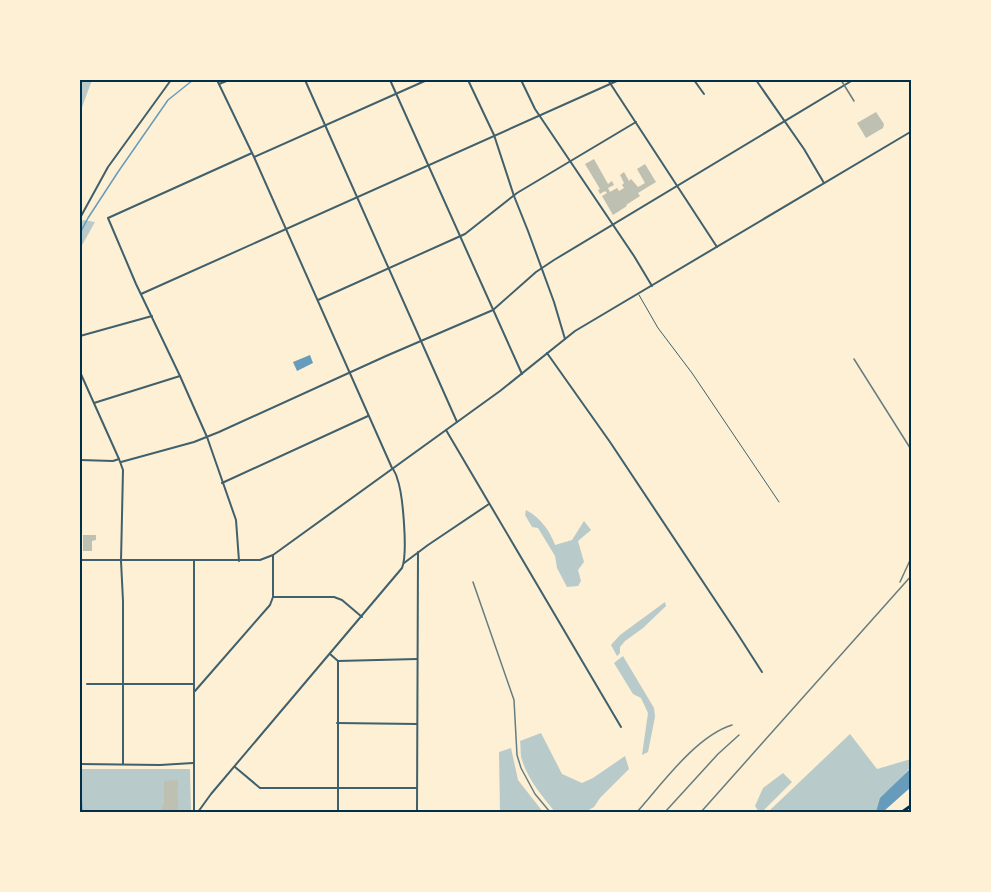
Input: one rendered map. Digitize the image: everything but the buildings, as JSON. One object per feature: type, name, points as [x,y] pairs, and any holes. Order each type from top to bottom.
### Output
[{"type":"main road","points":[[902,813],[912,805]]},
{"type":"street","points":[[80,218],[108,167],[170,80]]},
{"type":"street","points":[[198,813],[211,794],[400,572],[405,557],[398,479],[254,157],[217,80]]},
{"type":"street","points":[[219,84],[229,80]]},
{"type":"street","points":[[305,80],[457,423]]},
{"type":"street","points":[[390,80],[522,374]]},
{"type":"street","points":[[254,157],[427,80]]},
{"type":"street","points":[[468,80],[494,135],[565,339]]},
{"type":"street","points":[[521,80],[539,115],[652,286]]},
{"type":"street","points":[[608,80],[717,247]]},
{"type":"street","points":[[141,294],[619,80]]},
{"type":"street","points":[[694,80],[704,94]]},
{"type":"street","points":[[756,80],[804,149],[824,184]]},
{"type":"street","points":[[80,460],[120,460],[207,437],[493,310],[542,268],[854,80]]},
{"type":"street","points":[[317,301],[465,234],[514,196],[636,122]]},
{"type":"street","points":[[81,560],[239,561],[260,560],[273,555],[457,423],[565,339],[912,131]]},
{"type":"street","points":[[239,561],[236,520],[207,437],[108,218],[252,153]]},
{"type":"street","points":[[80,336],[152,316]]},
{"type":"street","points":[[547,353],[610,442],[762,672]]},
{"type":"street","points":[[80,372],[123,470],[123,764]]},
{"type":"street","points":[[94,403],[180,376]]},
{"type":"street","points":[[222,483],[368,416]]},
{"type":"street","points":[[446,430],[621,727]]},
{"type":"street","points":[[404,563],[489,504]]},
{"type":"street","points":[[417,813],[418,552]]},
{"type":"street","points":[[194,692],[270,605],[273,597],[273,555]]},
{"type":"street","points":[[194,561],[194,813]]},
{"type":"street","points":[[273,597],[334,597],[342,600],[362,617]]},
{"type":"street","points":[[330,654],[338,661],[417,659]]},
{"type":"street","points":[[338,661],[338,813]]},
{"type":"street","points":[[87,684],[194,684]]},
{"type":"street","points":[[337,723],[417,723]]},
{"type":"street","points":[[80,764],[194,763]]},
{"type":"street","points":[[235,766],[260,788],[417,788]]},
{"type":"lane","points":[[638,294],[658,328],[692,373],[779,502]]},
{"type":"shaded area","points":[[80,80],[92,80],[80,113]]},
{"type":"shaded area","points":[[83,220],[95,222],[80,249],[80,226]]},
{"type":"shaded area","points":[[526,510],[544,525],[555,545],[572,540],[584,521],[591,530],[578,541],[584,562],[578,570],[581,581],[578,586],[567,587],[557,568],[555,556],[538,528],[532,527],[525,515]]},
{"type":"shaded area","points":[[665,602],[666,606],[625,641],[617,656],[611,645],[620,635]]},
{"type":"shaded area","points":[[623,656],[654,708],[655,717],[648,752],[642,755],[648,713],[641,698],[633,694],[614,663]]},
{"type":"shaded area","points":[[541,733],[562,774],[582,783],[625,756],[629,769],[594,807],[585,812],[555,812],[532,781],[521,756],[520,741]]},
{"type":"shaded area","points":[[850,734],[877,769],[911,759],[909,769],[892,787],[898,795],[879,812],[768,812]]},
{"type":"shaded area","points":[[511,748],[518,780],[543,812],[500,812],[499,752]]},
{"type":"shaded area","points":[[80,769],[190,769],[191,812],[80,812]]},
{"type":"shaded area","points":[[783,773],[792,782],[762,812],[759,812],[755,806],[763,788]]},
{"type":"water","points":[[310,355],[313,363],[297,371],[293,362]]},
{"type":"water","points":[[911,768],[911,787],[884,811],[876,812],[880,798]]},
{"type":"waterway","points":[[80,233],[118,172],[168,100],[193,80]]},
{"type":"waterway","points":[[80,610],[80,623]]},
{"type":"waterway","points":[[80,778],[82,812]]},
{"type":"railway","points":[[841,80],[854,101]]},
{"type":"railway","points":[[854,359],[912,451]]},
{"type":"railway","points":[[900,582],[912,556]]},
{"type":"railway","points":[[701,812],[912,575]]},
{"type":"railway","points":[[473,582],[514,700],[517,755],[521,768],[535,794],[550,812]]},
{"type":"railway","points":[[637,812],[692,750],[705,739],[732,725]]},
{"type":"railway","points":[[665,812],[718,754],[739,735]]}]
